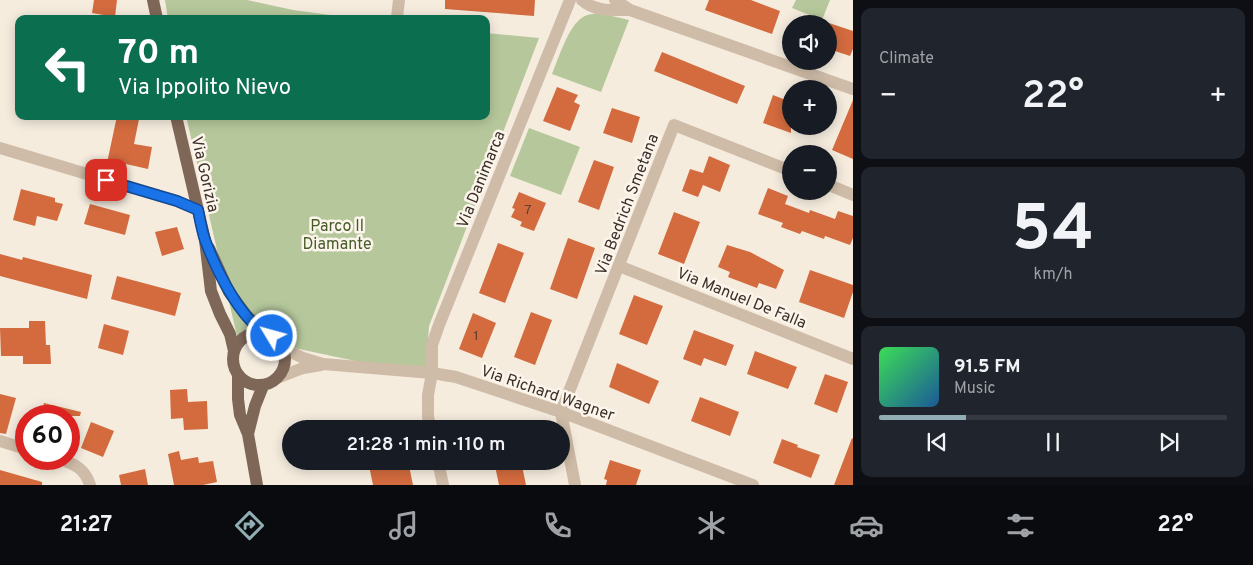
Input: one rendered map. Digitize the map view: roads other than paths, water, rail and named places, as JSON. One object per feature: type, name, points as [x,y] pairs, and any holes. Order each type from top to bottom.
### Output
[{"type":"main road","points":[[153,0],[155,15]]},
{"type":"main road","name":"Via Gorizia","points":[[177,120],[205,240],[211,290],[230,334],[234,351]]},
{"type":"main road","name":"Via Gorizia","points":[[205,240],[229,292],[247,316],[264,333]]},
{"type":"main road","points":[[255,333],[264,333],[272,336],[283,348],[285,364],[278,378],[263,386],[247,383],[238,375],[232,363],[234,351],[240,340],[255,333]]},
{"type":"main road","points":[[238,375],[240,415],[248,434],[257,485]]},
{"type":"main road","points":[[248,434],[255,406],[263,386]]},
{"type":"street","points":[[398,15],[399,0]]},
{"type":"street","name":"Via Danimarca","points":[[429,420],[428,395],[432,373],[432,345],[570,0]]},
{"type":"street","points":[[615,0],[630,10],[853,89]]},
{"type":"street","points":[[556,34],[571,15],[586,3],[605,9],[630,10]]},
{"type":"street","name":"Via Bedrich Smetana","points":[[561,412],[674,125],[782,167]]},
{"type":"street","points":[[0,148],[177,201],[198,210]]},
{"type":"street","points":[[837,188],[853,195]]},
{"type":"street","name":"Via Manuel De Falla","points":[[619,266],[853,359]]},
{"type":"street","name":"Via Richard Wagner","points":[[283,348],[303,358],[323,364],[432,373],[456,378],[561,412],[753,485]]},
{"type":"street","name":"Via Richard Wagner","points":[[278,378],[303,368],[323,364]]},
{"type":"street","points":[[561,412],[575,485]]},
{"type":"street","points":[[0,441],[15,445]]},
{"type":"street","points":[[80,468],[88,478],[90,485]]},
{"type":"street","points":[[440,470],[443,485]]},
{"type":"park label","name":"Parco Il Diamante","points":[[337,234]]}]
